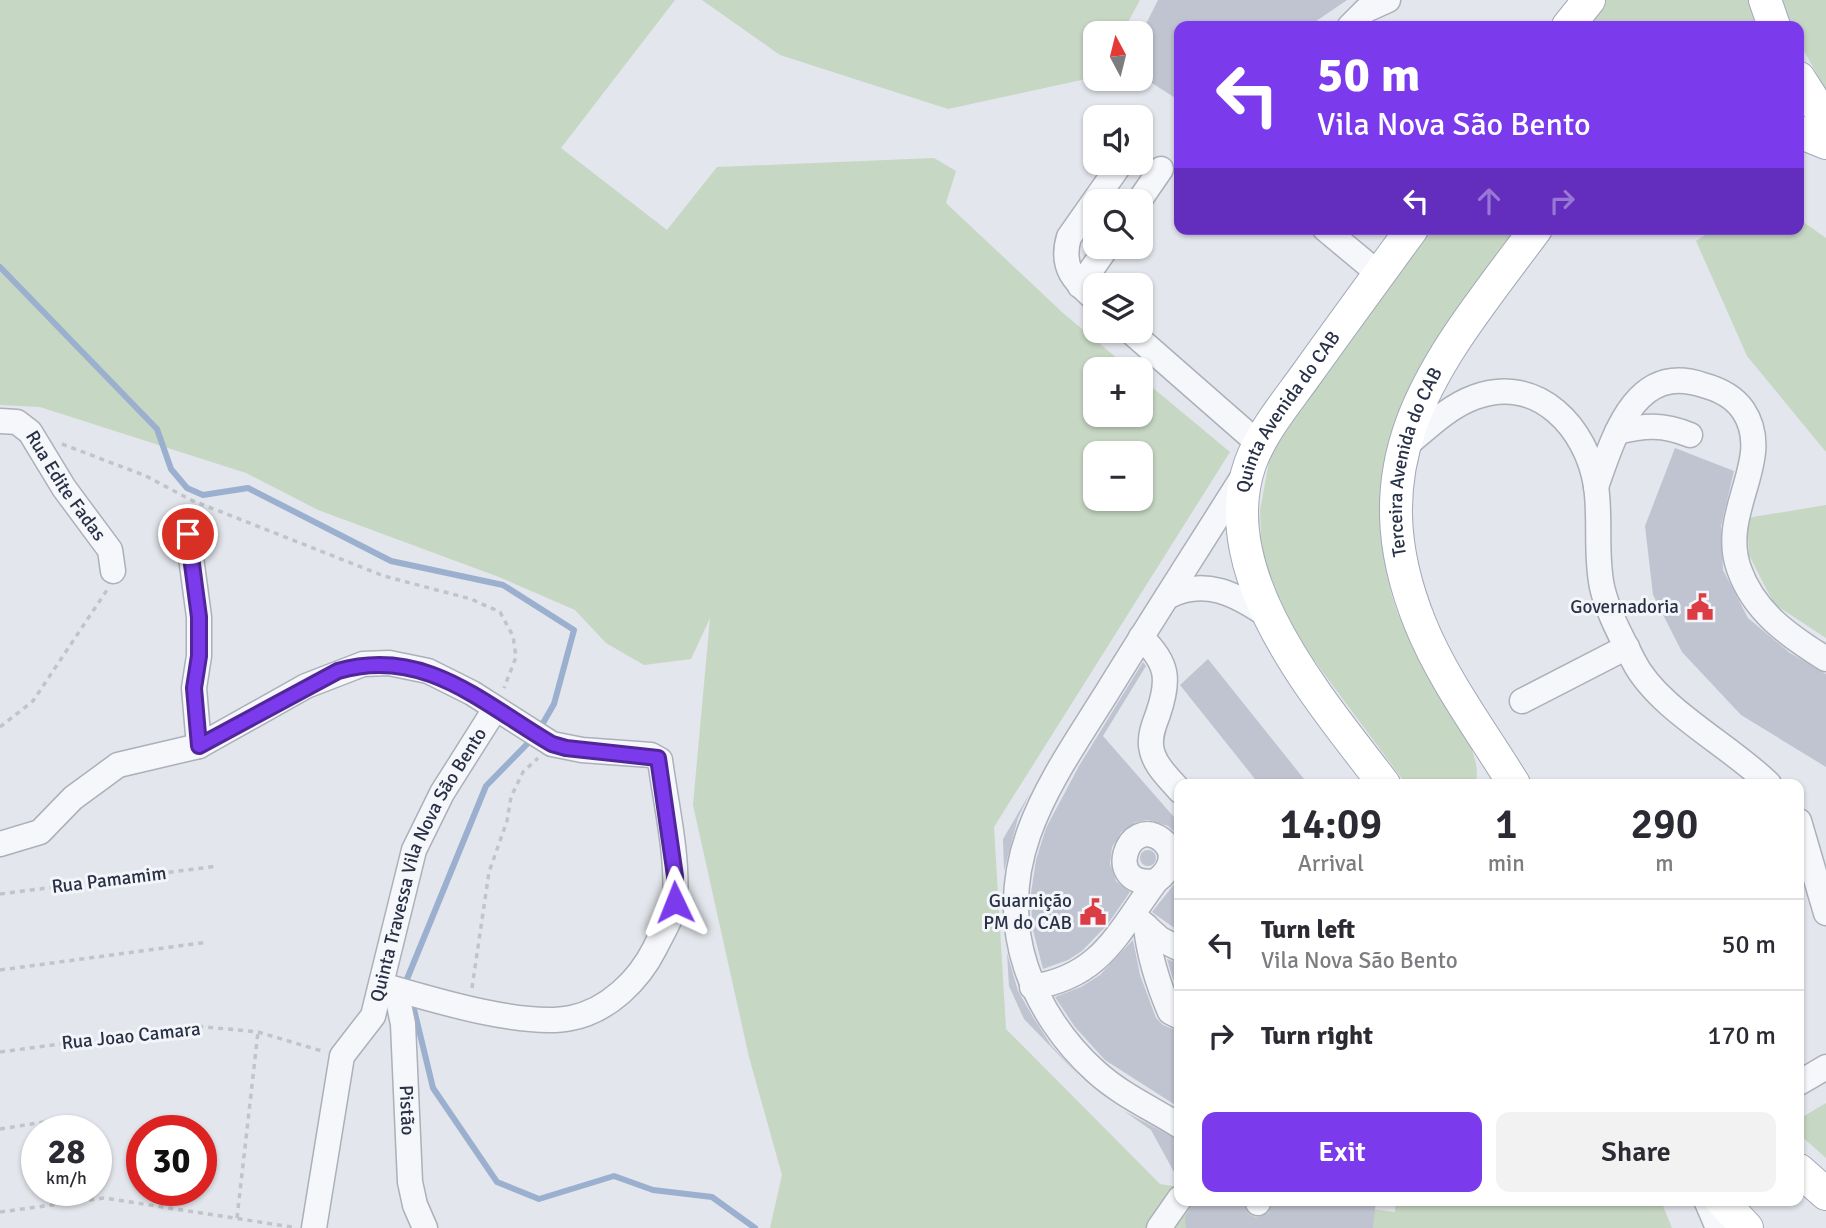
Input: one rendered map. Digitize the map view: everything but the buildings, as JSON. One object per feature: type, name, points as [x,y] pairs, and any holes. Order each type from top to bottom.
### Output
[{"type":"main road","points":[[1572,21],[1589,0]]},
{"type":"main road","points":[[1765,0],[1772,21]]},
{"type":"main road","points":[[1804,86],[1826,120]]},
{"type":"main road","points":[[1804,134],[1826,143]]},
{"type":"main road","name":"Quinta Avenida do CAB","points":[[1268,615],[1252,565],[1244,525],[1245,486],[1255,455],[1408,235]]},
{"type":"main road","name":"Terceira Avenida do CAB","points":[[1511,779],[1426,635],[1405,580],[1395,507],[1401,449],[1412,419],[1444,357],[1532,235]]},
{"type":"main road","points":[[1268,615],[1297,668],[1380,779]]},
{"type":"main road","points":[[1482,733],[1485,779]]},
{"type":"main road","points":[[1804,1174],[1826,1194]]},
{"type":"main road","points":[[1727,1206],[1747,1228]]},
{"type":"street","points":[[1355,21],[1366,10],[1388,0]]},
{"type":"street","points":[[1147,189],[1161,169]]},
{"type":"street","points":[[1083,288],[1070,275],[1066,262],[1069,237],[1113,175]]},
{"type":"street","points":[[1332,235],[1379,274]]},
{"type":"street","points":[[1141,343],[1255,455],[1065,759],[1024,844],[1015,877],[1014,916],[1032,987],[1049,1017],[1094,1071],[1123,1093],[1174,1123]]},
{"type":"street","points":[[1596,486],[1618,432],[1635,403],[1654,384],[1675,379],[1715,388],[1742,408],[1751,426],[1754,444],[1753,464],[1739,498],[1735,519],[1738,568],[1750,593],[1767,616],[1826,659]]},
{"type":"street","points":[[1401,449],[1451,410],[1472,398],[1492,392],[1513,392],[1556,408],[1573,426],[1586,450],[1596,486],[1602,588],[1615,626],[1634,663],[1668,703],[1763,779]]},
{"type":"street","name":"Rua Edite Fadas","points":[[0,421],[17,422],[30,432],[64,488],[110,550],[113,571]]},
{"type":"street","points":[[1618,432],[1648,424],[1670,427],[1690,435]]},
{"type":"street","points":[[188,534],[199,617],[199,656],[194,688],[199,746]]},
{"type":"street","points":[[1167,597],[1180,590],[1210,587],[1237,597],[1268,615]]},
{"type":"street","points":[[1141,637],[1158,653],[1166,679],[1165,696],[1151,734],[1151,747],[1163,772],[1174,784]]},
{"type":"street","points":[[1522,701],[1627,647]]},
{"type":"street","points":[[0,844],[40,832],[73,798],[118,765],[199,746],[306,686],[363,664],[390,663],[428,671],[472,693],[552,744],[566,748],[651,755],[660,760],[675,876],[675,902],[649,960],[635,980],[595,1009],[572,1018],[547,1020],[470,1008],[389,988]]},
{"type":"street","name":"Quinta Travessa Vila Nova São Bento","points":[[342,1056],[373,1016],[389,988],[414,850],[442,793],[495,709]]},
{"type":"street","points":[[1804,838],[1826,914]]},
{"type":"street","points":[[1032,987],[1055,984],[1088,969],[1139,920],[1156,881]]},
{"type":"street","points":[[1139,920],[1174,945]]},
{"type":"street","points":[[1139,920],[1158,985],[1170,1012],[1174,1014]]},
{"type":"street","name":"Pistão","points":[[389,988],[403,1024],[410,1182],[415,1205],[425,1228]]},
{"type":"street","points":[[314,1228],[342,1056]]},
{"type":"street","points":[[1804,1080],[1826,1067]]},
{"type":"street","points":[[1159,1228],[1174,1206]]},
{"type":"street","points":[[1709,1206],[1718,1228]]},
{"type":"path","points":[[30,432],[146,476],[191,500],[384,576],[471,599],[500,612],[513,636],[516,657],[495,709]]},
{"type":"path","points":[[0,727],[33,701],[99,605],[113,571]]},
{"type":"path","points":[[470,1008],[489,873],[515,784],[534,761],[548,752],[566,748]]},
{"type":"path","name":"Rua Pamamim","points":[[0,894],[218,866]]},
{"type":"path","points":[[0,970],[208,942]]},
{"type":"path","name":"Rua Joao Camara","points":[[0,1052],[196,1026],[258,1032],[342,1056]]},
{"type":"path","points":[[237,1218],[258,1032]]},
{"type":"path","points":[[0,1129],[21,1126]]},
{"type":"path","points":[[0,1212],[104,1198],[299,1228]]},
{"type":"green space","points":[[0,0],[675,0],[561,148],[667,230],[717,167],[934,158],[956,171],[946,203],[1083,330],[1083,343],[1099,343],[1116,357],[1083,357],[1083,427],[1153,427],[1153,388],[1230,452],[994,827],[1006,1029],[1160,1184],[1174,1186],[1174,1206],[1346,1206],[1395,1212],[1396,1206],[1663,1206],[1672,1228],[770,1228],[782,1175],[749,1057],[693,805],[710,618],[691,659],[644,665],[606,643],[575,610],[499,577],[318,510],[246,473],[40,407],[0,405]]},
{"type":"green space","points":[[702,0],[1140,0],[1129,21],[1083,21],[1083,80],[948,109],[780,55]]},
{"type":"green space","points":[[1604,0],[1751,0],[1758,21],[1589,21]]},
{"type":"green space","points":[[1782,0],[1826,0],[1826,90],[1804,51],[1804,21],[1790,21]]},
{"type":"green space","points":[[1804,223],[1826,238],[1826,452],[1747,356],[1696,241],[1705,235],[1804,235]]},
{"type":"green space","points":[[1426,235],[1514,235],[1403,409],[1386,458],[1381,496],[1383,553],[1396,609],[1461,723],[1477,767],[1476,779],[1402,779],[1284,620],[1262,555],[1260,510],[1269,462],[1290,417]]},
{"type":"green space","points":[[1826,505],[1826,638],[1774,604],[1749,555],[1747,518]]},
{"type":"green space","points":[[1826,1103],[1826,1158],[1804,1138],[1804,1116]]},
{"type":"waterway","points":[[0,267],[157,429],[171,469],[187,488],[203,495],[248,488],[391,561],[503,585],[574,630],[554,704],[539,730]]},
{"type":"waterway","points":[[409,987],[407,979],[486,786],[533,738]]},
{"type":"waterway","points":[[412,1001],[433,1088],[497,1182],[539,1199],[614,1176],[653,1190],[712,1197],[755,1228]]},
{"type":"place","name":"Governadoria","points":[[1700,607]]},
{"type":"place","name":"Guarnição PM do CAB","points":[[1093,912]]},
{"type":"route","points":[[188,534],[199,617],[199,656],[194,706],[199,746],[338,671],[363,664],[390,663],[428,671],[472,693],[552,744],[566,748],[651,755],[658,758],[675,876],[675,902]]}]
